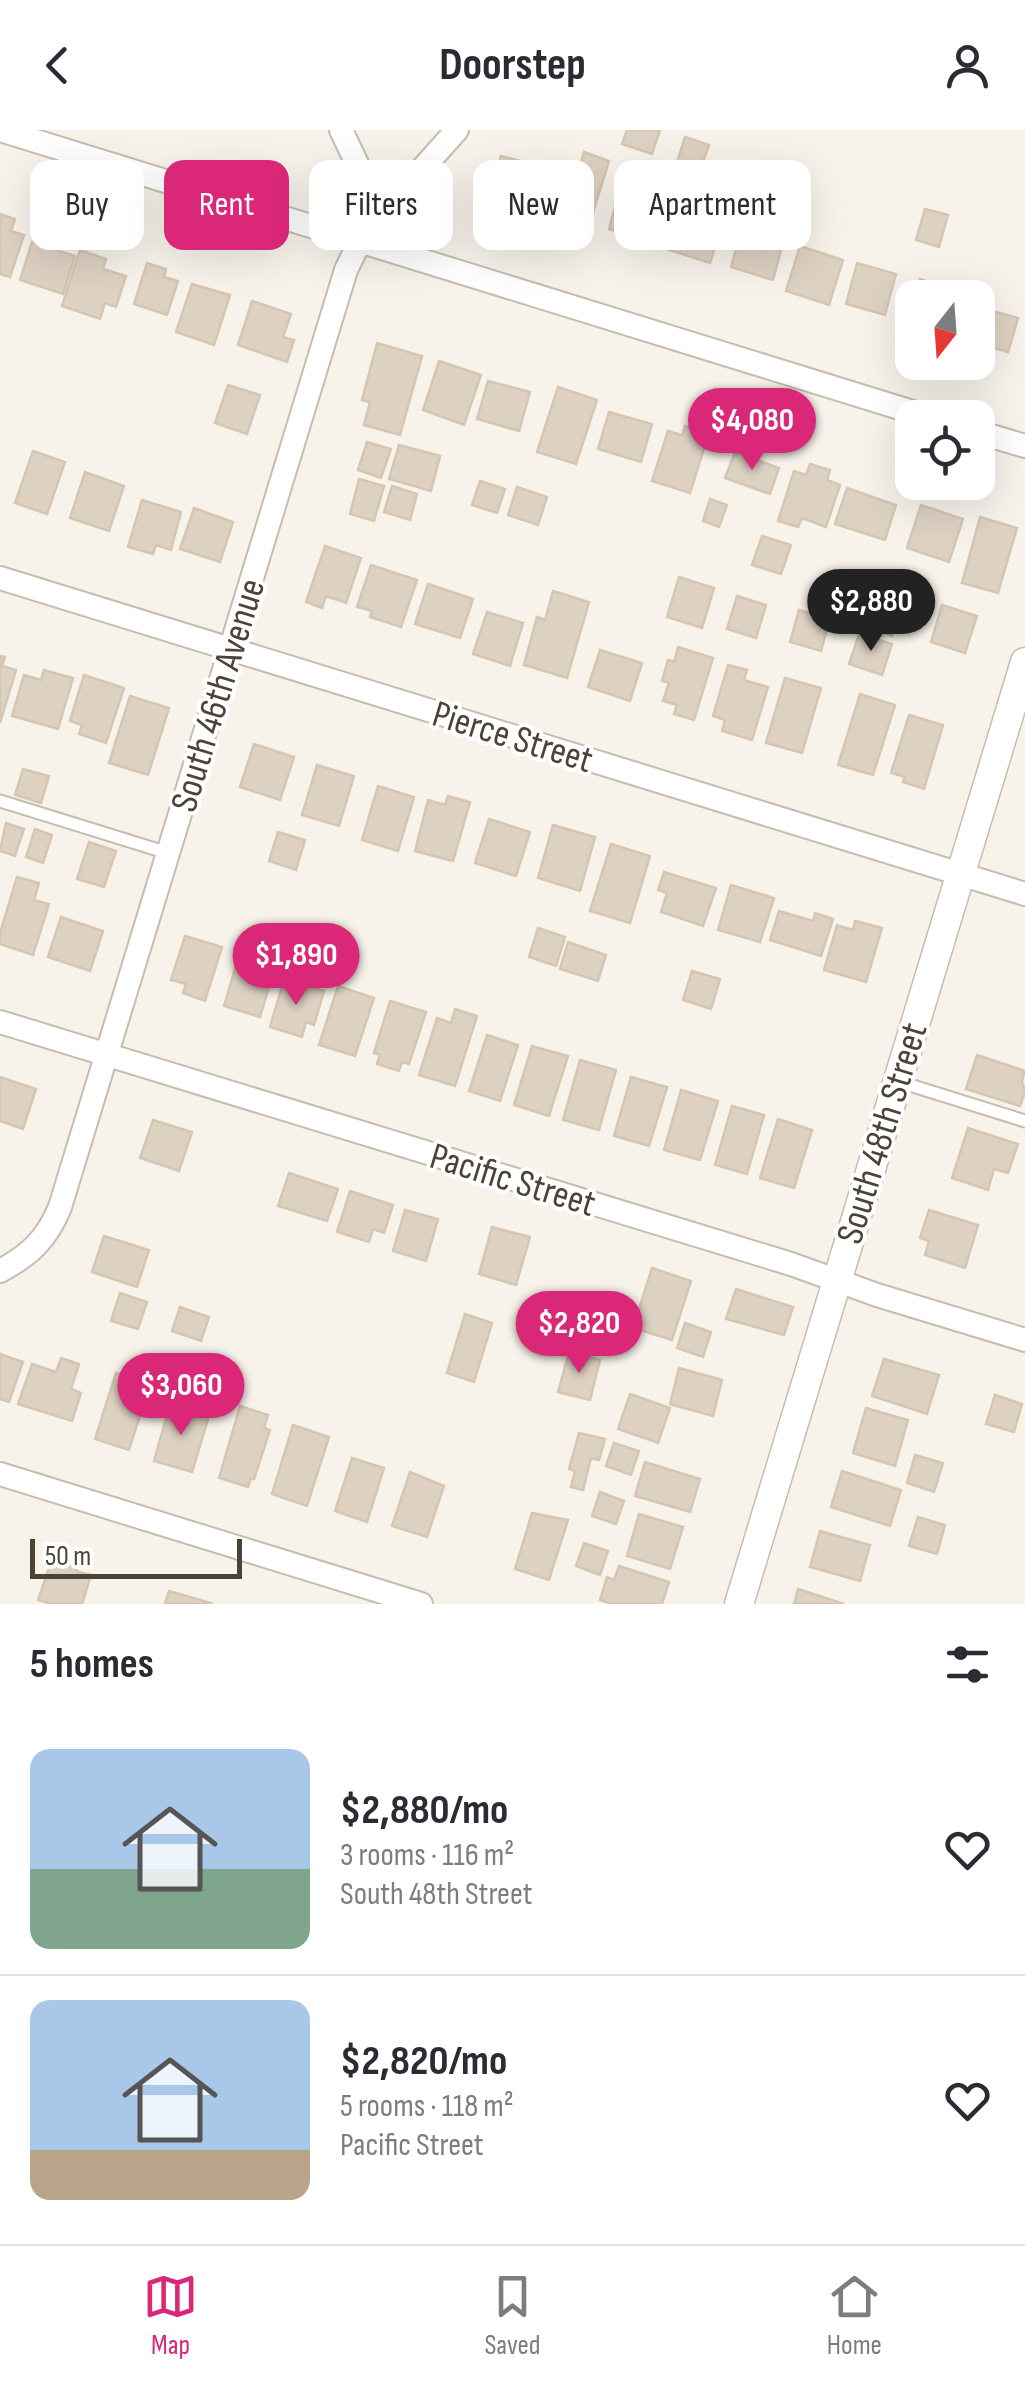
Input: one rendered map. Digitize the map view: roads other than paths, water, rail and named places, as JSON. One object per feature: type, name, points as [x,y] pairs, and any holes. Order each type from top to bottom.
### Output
[{"type":"street","points":[[0,130],[309,225]]},
{"type":"street","points":[[341,130],[355,160]]},
{"type":"street","name":"South 46th Avenue","points":[[429,160],[456,130]]},
{"type":"street","name":"South 46th Avenue","points":[[0,1271],[38,1247],[52,1227],[346,270],[356,250]]},
{"type":"street","points":[[390,250],[895,407]]},
{"type":"street","points":[[995,437],[1025,446]]},
{"type":"street","name":"Pierce Street","points":[[0,578],[1025,894]]},
{"type":"street","name":"South 48th Street","points":[[739,1604],[1025,662]]},
{"type":"street","name":"Pacific Street","points":[[0,1022],[1025,1340]]},
{"type":"street","points":[[0,1474],[421,1604]]},
{"type":"lane","points":[[0,801],[169,853]]},
{"type":"lane","points":[[896,1081],[1025,1121]]}]
